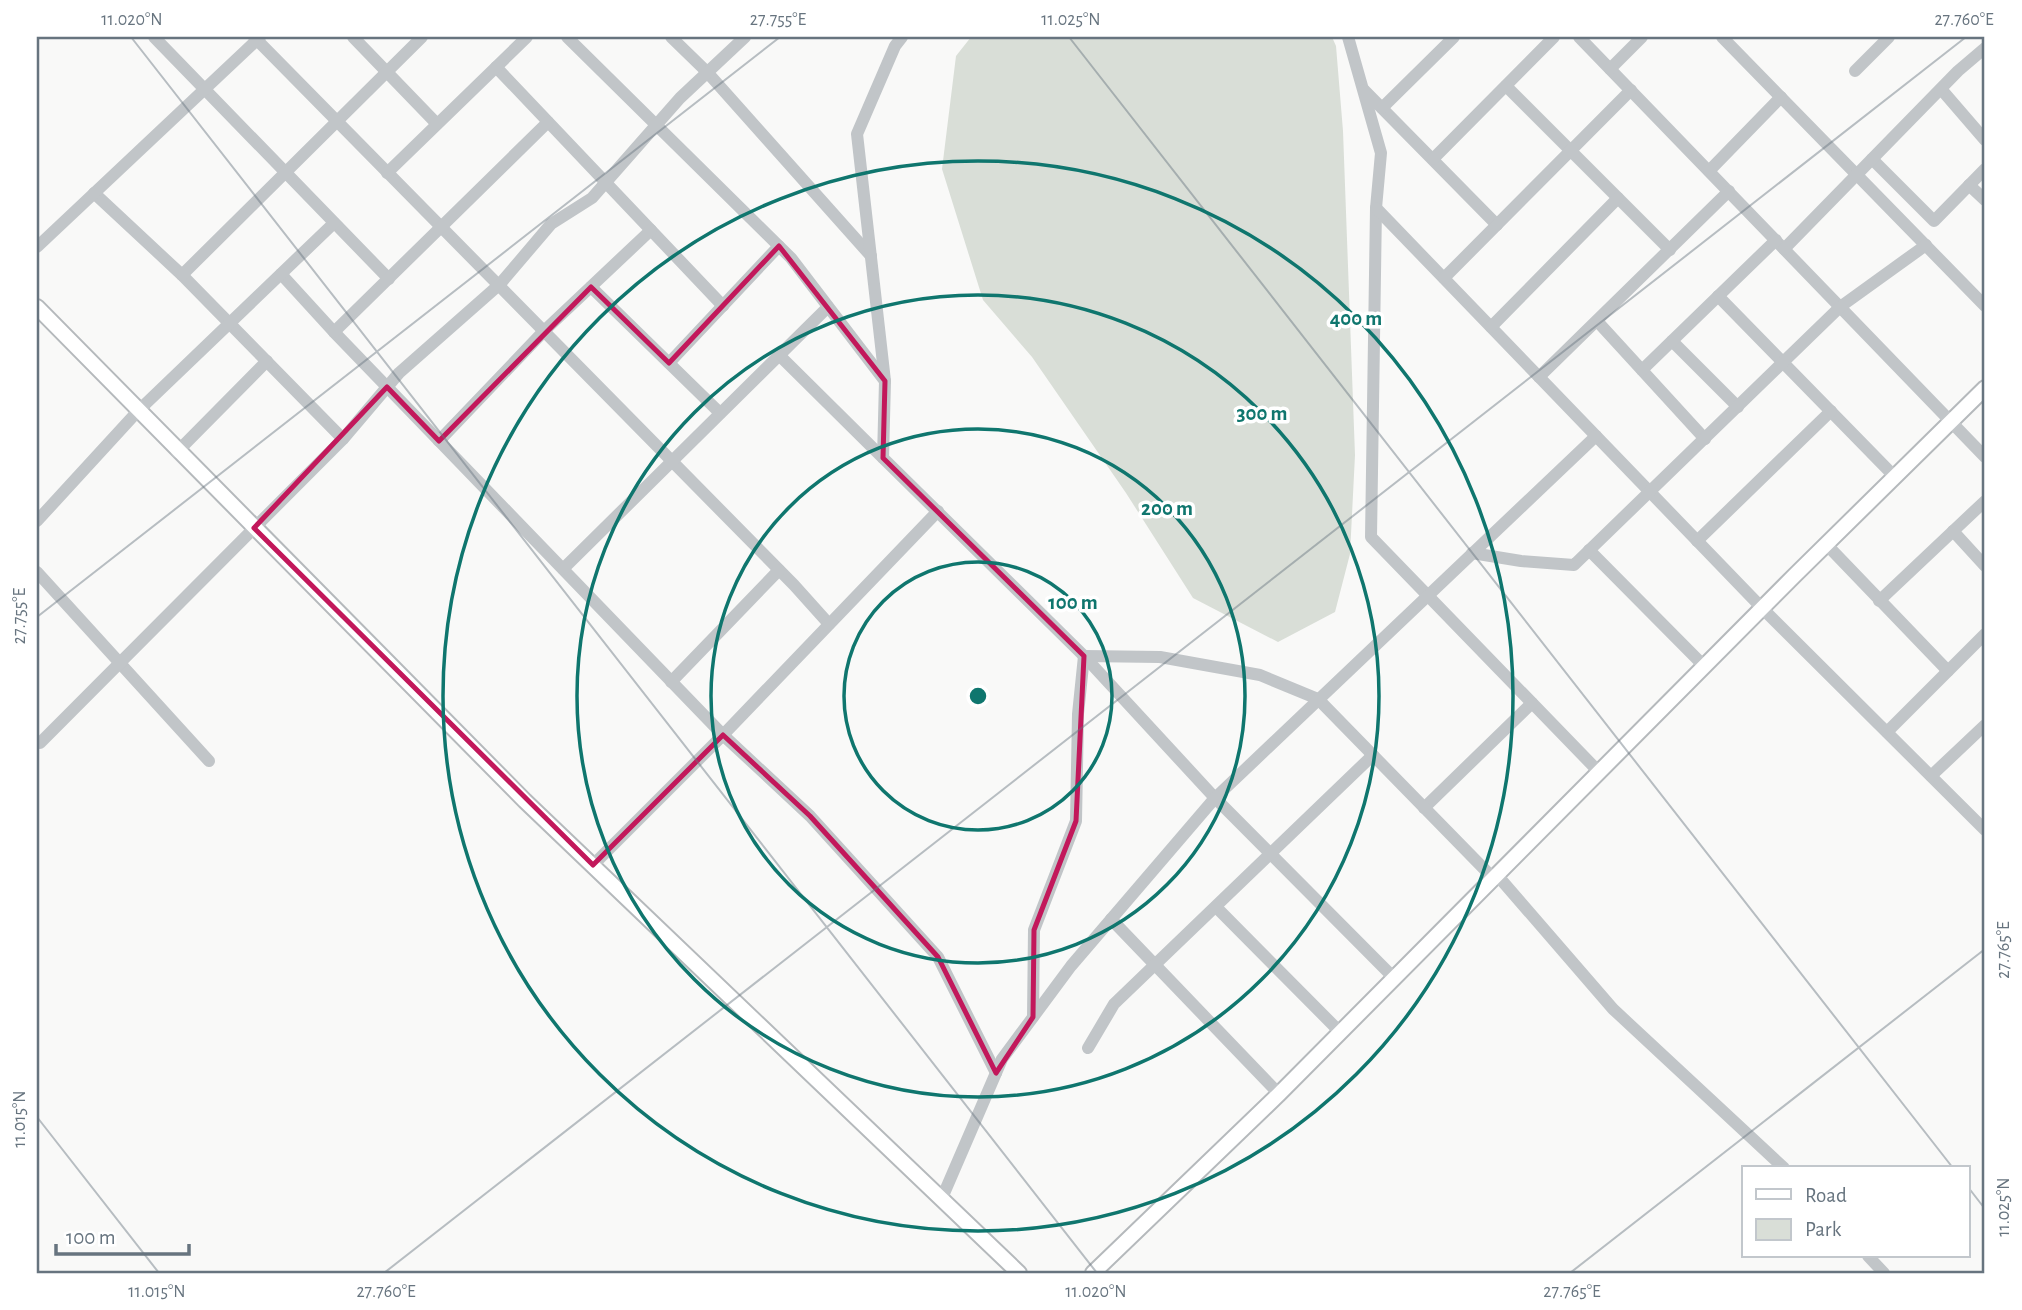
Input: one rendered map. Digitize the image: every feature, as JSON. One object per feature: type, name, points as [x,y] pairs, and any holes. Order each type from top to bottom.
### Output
[{"type":"main road","points":[[37,307],[177,452],[525,801],[1019,1273]]},
{"type":"main road","points":[[1093,1273],[1279,1094],[1826,544],[1985,388]]},
{"type":"street","points":[[155,37],[388,279]]},
{"type":"street","points":[[353,37],[437,124]]},
{"type":"street","points":[[181,275],[422,37]]},
{"type":"street","points":[[387,173],[527,37]]},
{"type":"street","points":[[567,37],[779,246],[885,381]]},
{"type":"street","points":[[671,37],[707,72],[871,257]]},
{"type":"street","points":[[40,743],[343,439],[399,373],[500,284],[551,224],[592,198],[656,124],[745,37]]},
{"type":"street","points":[[1349,37],[1381,153],[1377,208],[1371,537],[1599,772]]},
{"type":"street","points":[[1382,108],[1454,37]]},
{"type":"street","points":[[1433,159],[1555,37]]},
{"type":"street","points":[[1579,37],[1985,457]]},
{"type":"street","points":[[1610,69],[1642,37]]},
{"type":"street","points":[[1723,37],[1985,306]]},
{"type":"street","points":[[1855,71],[1889,37]]},
{"type":"street","points":[[37,247],[257,38],[441,228],[545,330],[829,624]]},
{"type":"street","points":[[883,458],[885,381],[857,134],[894,40]]},
{"type":"street","points":[[1642,370],[1718,296],[1780,245],[1858,174],[1985,48]]},
{"type":"street","points":[[496,67],[723,306]]},
{"type":"street","points":[[1506,86],[1670,250]]},
{"type":"street","points":[[1363,89],[1497,225]]},
{"type":"street","points":[[1941,89],[1985,140]]},
{"type":"street","points":[[1444,278],[1631,90]]},
{"type":"street","points":[[1709,171],[1781,96]]},
{"type":"street","points":[[334,332],[548,122]]},
{"type":"street","points":[[1872,159],[1934,221],[1985,169]]},
{"type":"street","points":[[1969,185],[1985,200]]},
{"type":"street","points":[[1539,377],[1728,191]]},
{"type":"street","points":[[94,193],[181,275],[343,439]]},
{"type":"street","points":[[1491,327],[1618,198]]},
{"type":"street","points":[[1377,208],[1762,608],[1985,830]]},
{"type":"street","points":[[37,521],[138,412],[334,223]]},
{"type":"street","points":[[439,441],[545,330],[651,230]]},
{"type":"street","points":[[1472,553],[1521,561],[1574,565],[1840,307],[1926,245]]},
{"type":"street","points":[[669,363],[779,246]]},
{"type":"street","points":[[281,274],[723,735],[810,816],[938,957],[996,1073]]},
{"type":"street","points":[[591,286],[720,414]]},
{"type":"street","points":[[1718,296],[1895,477]]},
{"type":"street","points":[[563,569],[828,306]]},
{"type":"street","points":[[1597,321],[1705,439]]},
{"type":"street","points":[[1672,341],[1738,407]]},
{"type":"street","points":[[779,355],[1084,656],[1215,798],[1394,978]]},
{"type":"street","points":[[177,452],[267,361]]},
{"type":"street","points":[[1697,541],[1831,411]]},
{"type":"street","points":[[942,1198],[1002,1059],[1071,966],[1111,919],[1215,798],[1596,436]]},
{"type":"street","points":[[1879,601],[1985,501]]},
{"type":"street","points":[[593,865],[723,735],[937,512]]},
{"type":"street","points":[[1953,531],[1985,566]]},
{"type":"street","points":[[1826,544],[1948,671]]},
{"type":"street","points":[[1590,550],[1704,666]]},
{"type":"street","points":[[671,681],[779,570]]},
{"type":"street","points":[[37,572],[209,761]]},
{"type":"street","points":[[1887,732],[1985,634]]},
{"type":"street","points":[[1084,656],[1160,657],[1260,675],[1318,699],[1495,877],[1613,1009],[1782,1166]]},
{"type":"street","points":[[1033,1017],[1034,930],[1076,821],[1079,715],[1084,656]]},
{"type":"street","points":[[1424,808],[1532,703]]},
{"type":"street","points":[[1931,776],[1985,725]]},
{"type":"street","points":[[1088,1048],[1114,1004],[1373,755]]},
{"type":"street","points":[[1216,907],[1340,1032]]},
{"type":"street","points":[[1111,919],[1279,1094]]},
{"type":"street","points":[[1870,1258],[1884,1273]]},
{"type":"highlighted area","points":[[779,246],[885,381],[883,458],[1084,656],[1076,821],[1034,930],[1033,1017],[996,1073],[938,957],[810,816],[723,735],[593,865],[254,528],[387,387],[439,441],[591,287],[669,363]]},
{"type":"green space","points":[[971,37],[1332,37],[1336,46],[1343,131],[1355,455],[1350,554],[1335,612],[1278,642],[1193,598],[1126,493],[1032,357],[983,300],[942,169],[956,56]]}]
